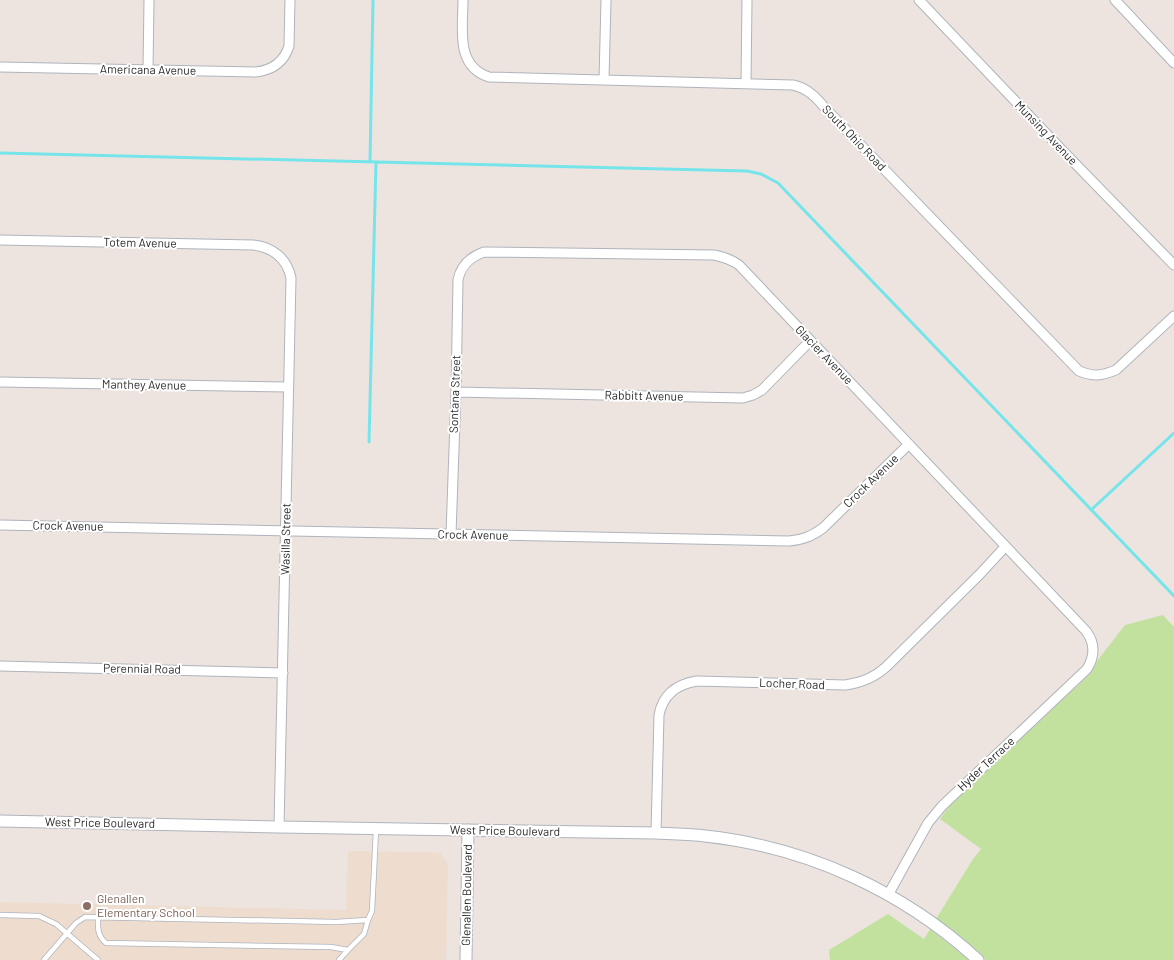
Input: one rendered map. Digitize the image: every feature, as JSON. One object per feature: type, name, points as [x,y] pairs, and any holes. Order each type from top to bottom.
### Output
[{"type":"street","points":[[148,70],[149,0]]},
{"type":"street","name":"Americana Avenue","points":[[0,67],[264,71],[280,63],[288,50],[290,0]]},
{"type":"street","name":"South Ohio Road","points":[[463,0],[462,45],[465,57],[476,70],[489,77],[793,85],[808,91],[815,96],[1075,368],[1088,374],[1098,376],[1116,370],[1174,316]]},
{"type":"street","points":[[604,80],[606,0]]},
{"type":"street","points":[[746,83],[747,0]]},
{"type":"street","name":"Munsing Avenue","points":[[919,0],[1174,265]]},
{"type":"street","points":[[1114,0],[1174,63]]},
{"type":"street","name":"Totem Avenue","points":[[0,240],[253,245],[270,249],[278,254]]},
{"type":"street","name":"Glacier Avenue","points":[[471,258],[484,252],[585,252],[723,256],[732,260],[739,265],[1086,631],[1093,643]]},
{"type":"street","name":"Wasilla Street","points":[[278,254],[286,263],[291,278],[279,827]]},
{"type":"street","name":"Sontana Street","points":[[451,534],[458,280],[464,265],[471,258]]},
{"type":"street","name":"Rabbitt Avenue","points":[[456,392],[743,398],[762,390],[810,341]]},
{"type":"street","name":"Manthey Avenue","points":[[0,382],[288,388]]},
{"type":"street","name":"Crock Avenue","points":[[0,525],[789,541],[812,536],[823,528],[909,444]]},
{"type":"street","name":"Locher Road","points":[[656,833],[659,715],[664,700],[670,692],[688,682],[698,681],[845,685],[868,680],[886,667],[1005,547]]},
{"type":"street","name":"Hyder Terrace","points":[[888,895],[928,823],[949,799],[1087,669],[1093,656],[1093,643]]},
{"type":"street","name":"Perennial Road","points":[[0,666],[283,673]]},
{"type":"street","name":"West Price Boulevard","points":[[0,820],[656,833],[706,836],[783,851],[818,862],[861,880],[906,905],[978,960]]},
{"type":"street","name":"Glenallen Boulevard","points":[[466,960],[468,830]]},
{"type":"lane","points":[[339,960],[364,934],[372,911],[376,828]]},
{"type":"lane","points":[[0,916],[40,916],[68,933],[98,960]]},
{"type":"lane","points":[[44,960],[76,923],[86,917],[336,922],[368,920]]},
{"type":"lane","points":[[98,917],[101,940],[106,943],[331,946],[348,950]]},
{"type":"shaded area","name":"Glenallen Elementary School","points":[[348,851],[441,853],[448,864],[446,960],[0,960],[0,902],[346,910]]},
{"type":"green space","points":[[1163,615],[1174,627],[1174,960],[986,960],[936,919],[981,849],[940,819],[950,805],[1091,673],[1097,661],[1125,625]]},
{"type":"green space","points":[[888,914],[924,939],[930,929],[969,960],[830,960],[829,950]]},
{"type":"waterway","points":[[370,162],[373,0]]},
{"type":"waterway","points":[[0,153],[747,171],[761,174],[778,183],[1174,596]]},
{"type":"waterway","points":[[369,442],[376,162]]},
{"type":"waterway","points":[[1091,510],[1174,433]]},
{"type":"place","name":"Glenallen Elementary School","points":[[87,906]]}]
